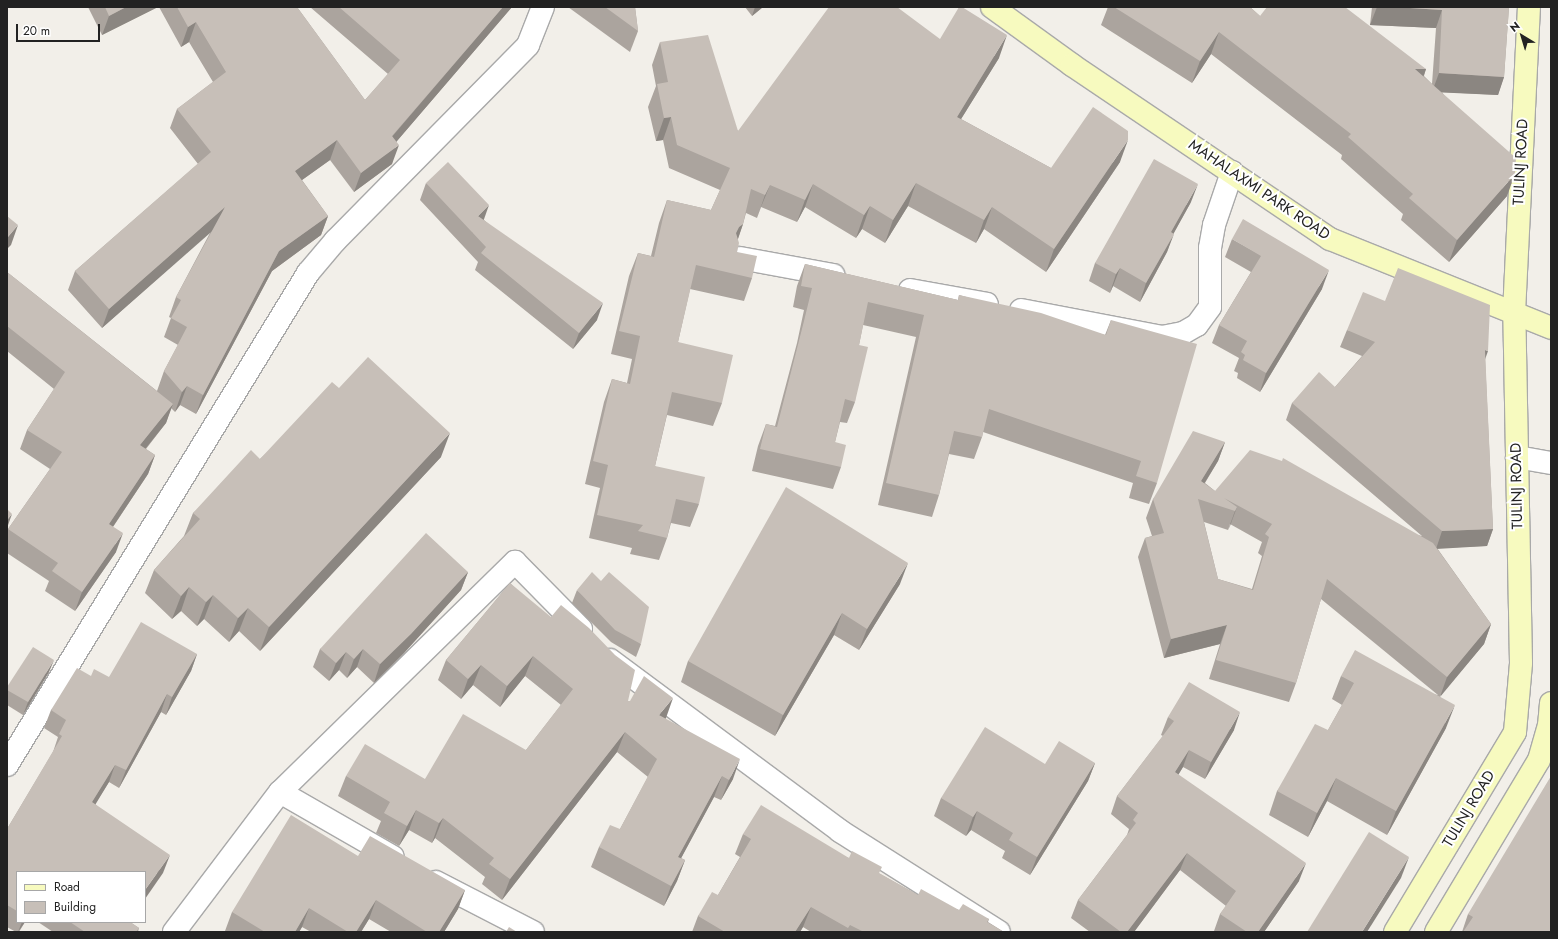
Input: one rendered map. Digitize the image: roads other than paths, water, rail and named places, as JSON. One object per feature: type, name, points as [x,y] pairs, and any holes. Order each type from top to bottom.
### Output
[{"type":"main road","name":"MAHALAXMI PARK ROAD","points":[[992,7],[1072,65],[1330,239],[1551,328]]},
{"type":"main road","name":"TULINJ ROAD","points":[[1395,932],[1514,732],[1521,663],[1514,313],[1528,7]]},
{"type":"main road","points":[[1436,932],[1539,760],[1549,726],[1551,703]]},
{"type":"street","points":[[7,765],[308,272],[335,241],[528,45],[542,7]]},
{"type":"street","points":[[888,286],[1162,337],[1183,333],[1197,325],[1210,307],[1210,248],[1214,225],[1232,172]]},
{"type":"street","points":[[740,258],[849,278]]},
{"type":"street","points":[[1517,457],[1551,463]]},
{"type":"street","points":[[174,932],[280,792],[515,562],[615,665],[840,831],[999,932]]},
{"type":"street","points":[[280,792],[415,870],[533,932]]}]
